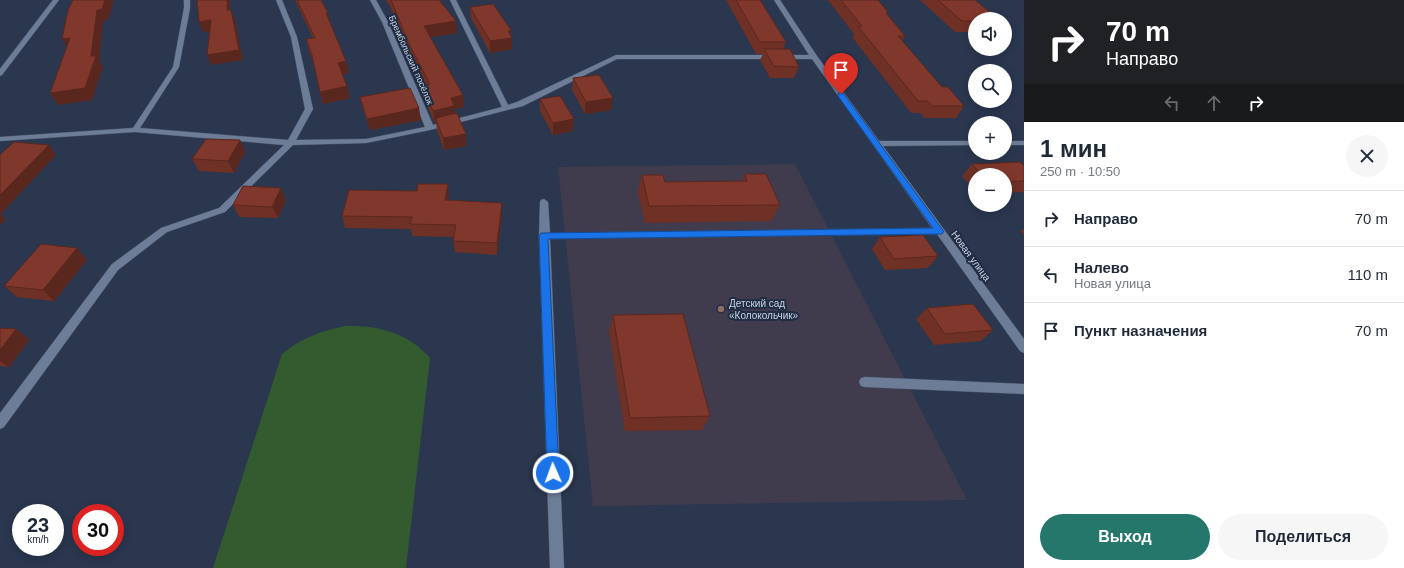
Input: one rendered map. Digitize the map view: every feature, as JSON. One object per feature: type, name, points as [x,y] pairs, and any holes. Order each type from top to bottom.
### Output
[{"type":"street","points":[[0,74],[56,0]]},
{"type":"street","points":[[135,130],[176,67],[187,8],[187,0]]},
{"type":"street","points":[[0,423],[115,267],[164,230],[222,210],[291,143],[309,109],[294,37],[279,0]]},
{"type":"street","name":"Брембольский посёлок","points":[[373,0],[385,22],[430,128]]},
{"type":"street","points":[[453,0],[506,108]]},
{"type":"street","name":"Новая улица","points":[[777,0],[814,57],[1024,348]]},
{"type":"street","points":[[0,139],[135,130],[291,143],[366,141],[430,128],[520,104],[616,57],[814,57]]},
{"type":"street","points":[[877,144],[968,143]]},
{"type":"street","points":[[1012,143],[1024,143]]},
{"type":"street","points":[[544,202],[544,236],[557,568]]},
{"type":"street","points":[[544,236],[939,231]]},
{"type":"street","points":[[865,382],[1024,389]]},
{"type":"shaded area","name":"Детский сад «Колокольчик»","points":[[795,164],[967,500],[593,506],[558,167]]},
{"type":"green space","points":[[345,326],[369,327],[402,336],[421,349],[430,358],[406,568],[213,568],[282,354],[304,339],[328,330]]},
{"type":"building","points":[[73,0],[105,0],[102,9],[97,10],[91,56],[96,56],[85,88],[50,93],[70,38],[62,39],[68,10]]},
{"type":"building","points":[[197,0],[227,0],[227,10],[231,10],[239,50],[207,55],[211,20],[199,22]]},
{"type":"building","points":[[297,0],[321,0],[328,13],[326,13],[346,61],[338,63],[347,86],[320,92],[312,55],[306,39],[315,38]]},
{"type":"building","points":[[391,0],[439,0],[456,21],[424,26],[463,95],[451,98],[454,106],[433,111],[421,86],[430,84],[410,46]]},
{"type":"building","points":[[736,0],[760,0],[786,42],[760,42]]},
{"type":"building","points":[[841,0],[878,0],[888,12],[886,13],[905,36],[898,36],[942,87],[948,87],[964,106],[932,106],[928,101],[918,101],[858,26],[862,26]]},
{"type":"building","points":[[938,0],[975,0],[990,12],[968,12],[968,21],[962,21]]},
{"type":"building","points":[[493,4],[511,30],[508,31],[512,38],[490,41],[470,7]]},
{"type":"building","points":[[764,49],[790,49],[799,67],[774,66]]},
{"type":"building","points":[[599,75],[613,98],[586,102],[573,78]]},
{"type":"building","points":[[410,88],[419,108],[367,119],[360,97]]},
{"type":"building","points":[[560,96],[574,119],[553,123],[540,99]]},
{"type":"building","points":[[457,113],[466,134],[443,138],[436,118]]},
{"type":"building","points":[[206,139],[240,140],[228,161],[192,159]]},
{"type":"building","points":[[14,142],[49,145],[0,195],[0,155]]},
{"type":"building","points":[[1020,162],[1024,166],[1024,181],[1012,182],[1012,168],[976,168],[972,164]]},
{"type":"building","points":[[745,174],[766,174],[780,205],[649,206],[642,175],[663,175],[665,182],[747,181]]},
{"type":"building","points":[[418,184],[448,184],[445,200],[502,203],[497,243],[453,241],[456,225],[410,224],[412,217],[342,216],[349,190],[417,191]]},
{"type":"building","points":[[243,186],[281,188],[272,207],[233,205]]},
{"type":"building","points":[[923,235],[938,256],[894,259],[880,237]]},
{"type":"building","points":[[41,244],[77,248],[43,290],[4,286]]},
{"type":"building","points":[[973,304],[993,330],[945,334],[927,308]]},
{"type":"building","points":[[683,314],[710,416],[630,418],[613,315]]},
{"type":"building","points":[[0,328],[16,329],[0,350]]},
{"type":"place","name":"Детский сад «Колокольчик»","points":[[721,309]]},
{"type":"route","points":[[553,473],[544,236],[939,231],[841,94]]}]
